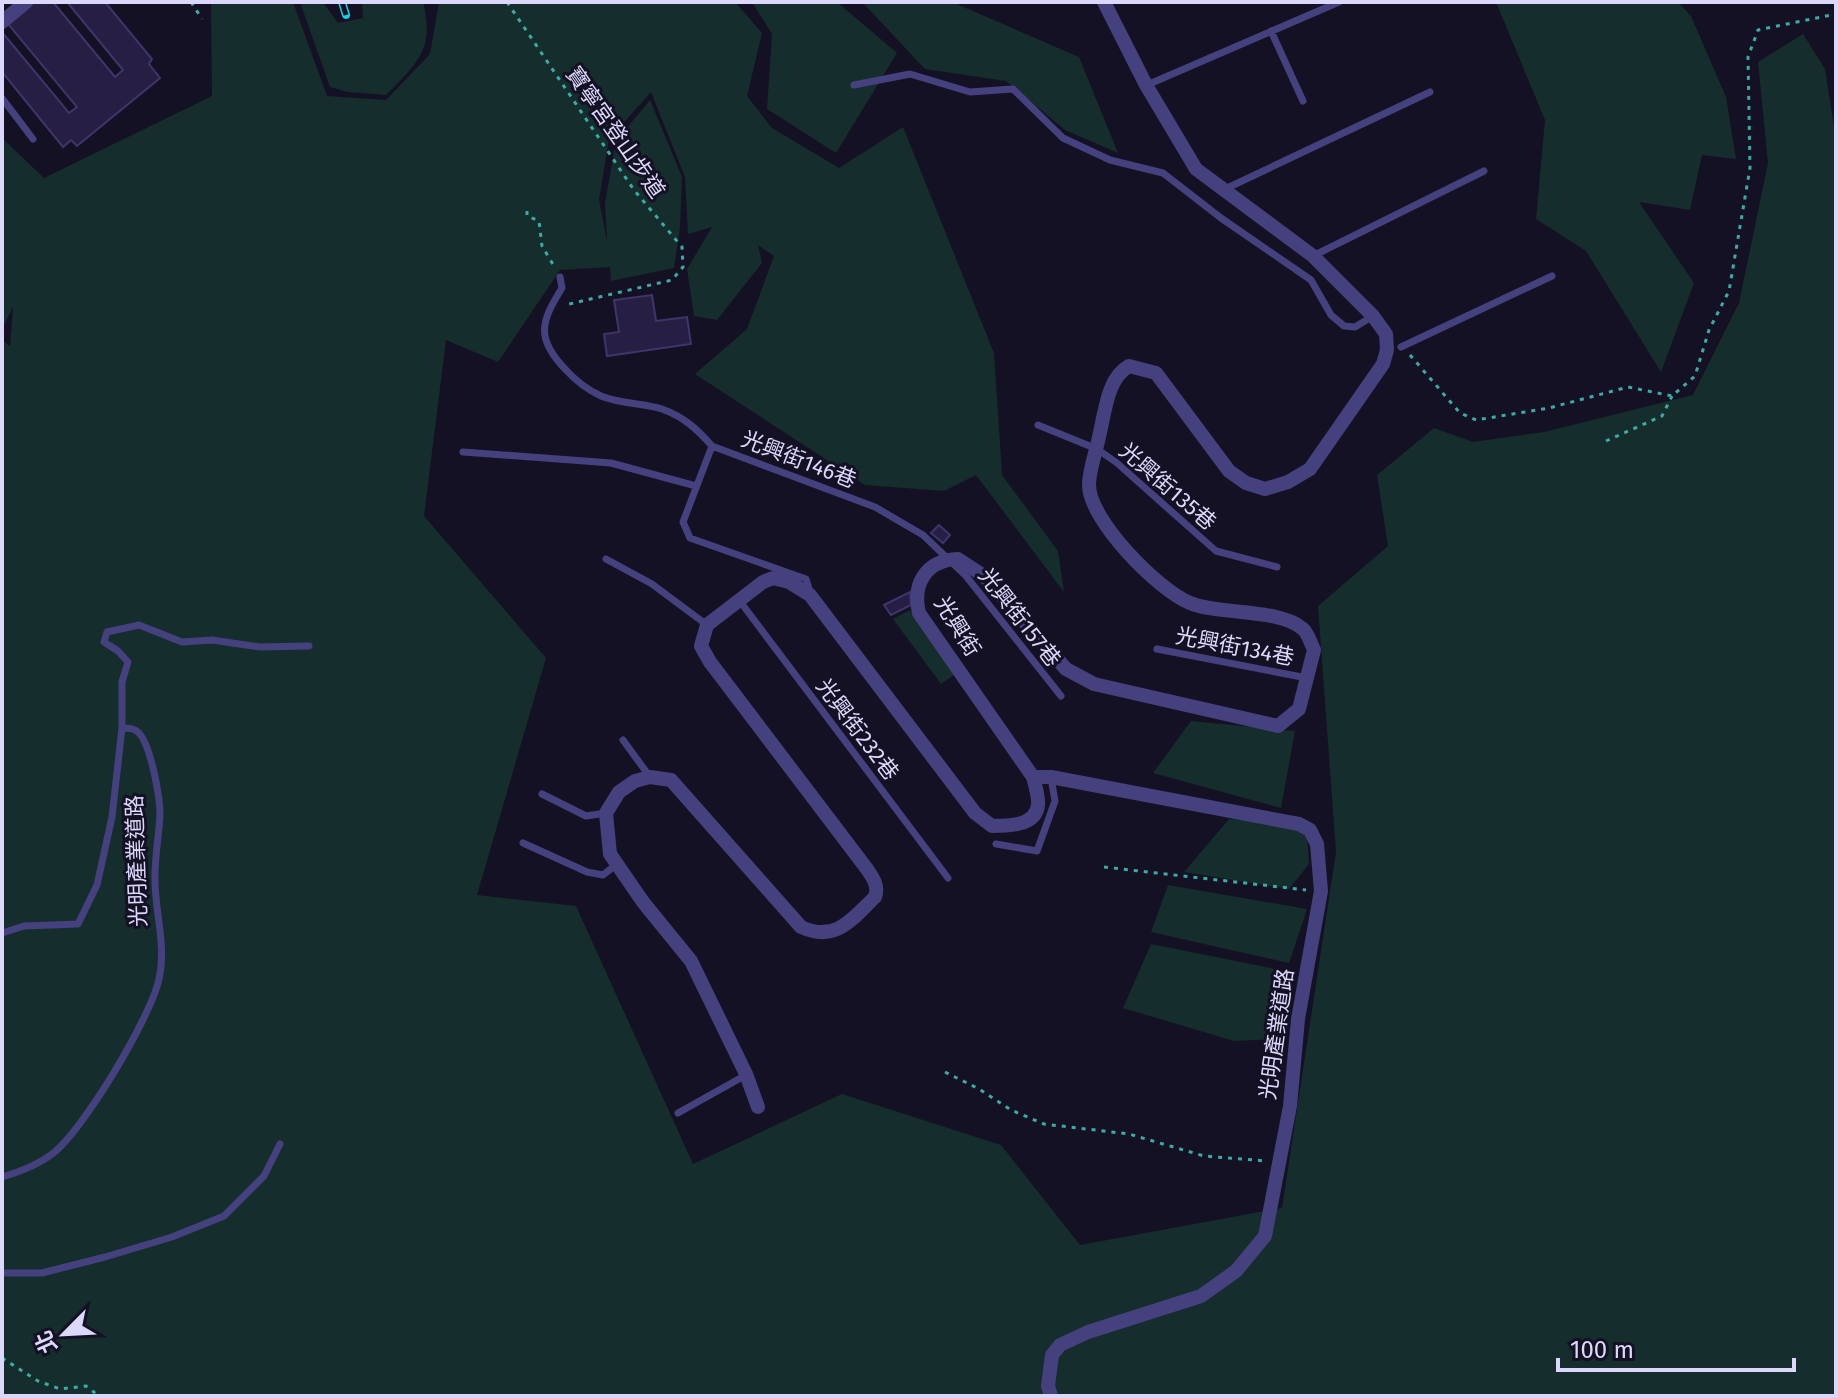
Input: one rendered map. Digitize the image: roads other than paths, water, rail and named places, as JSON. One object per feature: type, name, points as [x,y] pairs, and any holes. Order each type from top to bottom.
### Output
[{"type":"street","points":[[2,22],[26,2]]},
{"type":"street","name":"光興街","points":[[1033,777],[919,613],[915,597],[918,582],[932,566],[958,559],[984,576],[1066,669],[1094,684],[1278,726],[1299,709],[1314,650],[1304,629],[1286,620],[1189,603],[1140,567],[1098,516],[1089,486],[1114,381],[1119,372],[1129,366],[1156,373],[1229,471],[1246,483],[1265,489],[1288,482],[1310,469],[1383,364],[1387,350],[1386,334],[1373,316],[1313,256],[1196,169],[1146,85],[1104,2]]},
{"type":"street","points":[[758,1107],[746,1074],[691,961],[643,902],[610,854],[606,813],[619,792],[635,781],[650,777],[671,780],[801,927],[816,933],[839,929],[875,897],[877,891],[867,869],[710,662],[701,646],[707,625],[773,578],[789,582],[810,595],[984,823],[992,826],[1022,824],[1034,815],[1038,805],[1033,777]]},
{"type":"street","name":"光明產業道路","points":[[1033,777],[1051,777],[1299,824],[1310,830],[1317,844],[1321,891],[1298,1019],[1290,1106],[1265,1236],[1236,1271],[1201,1296],[1088,1332],[1060,1345],[1052,1355],[1048,1386],[1051,1396]]},
{"type":"lane","points":[[1146,85],[1339,2]]},
{"type":"lane","points":[[1271,31],[1303,101]]},
{"type":"lane","points":[[854,85],[910,74],[970,92],[1013,89],[1063,138],[1110,160],[1163,173],[1221,218],[1311,280],[1331,315],[1344,326],[1355,327],[1373,316]]},
{"type":"lane","points":[[1225,189],[1430,92]]},
{"type":"lane","points":[[2,98],[33,139]]},
{"type":"lane","points":[[1313,256],[1484,171]]},
{"type":"lane","points":[[1401,347],[1552,276]]},
{"type":"lane","points":[[560,277],[562,288],[548,310],[543,336],[546,347],[577,381],[602,396],[662,409],[693,424],[712,446]]},
{"type":"lane","name":"光興街135巷","points":[[1038,425],[1097,449],[1117,463],[1216,551],[1277,567]]},
{"type":"lane","name":"光興街146巷","points":[[810,595],[806,579],[690,538],[683,522],[712,446],[875,507],[923,535],[951,559]]},
{"type":"lane","points":[[463,452],[611,463],[696,486]]},
{"type":"lane","points":[[606,559],[652,584],[707,625]]},
{"type":"lane","name":"光興街157巷","points":[[951,559],[1061,696]]},
{"type":"lane","name":"光興街232巷","points":[[739,600],[948,878]]},
{"type":"lane","points":[[122,728],[122,682],[128,662],[104,642],[107,632],[139,625],[182,642],[212,640],[260,647],[309,646]]},
{"type":"lane","name":"光興街134巷","points":[[1157,649],[1307,678]]},
{"type":"lane","name":"光明產業道路","points":[[2,933],[24,926],[78,924],[97,885],[109,831],[122,728],[132,728],[146,745],[160,811],[155,877],[163,957],[159,981],[139,1030],[85,1116],[55,1153],[2,1177]]},
{"type":"lane","points":[[623,740],[650,777]]},
{"type":"lane","points":[[996,844],[1037,851],[1055,801],[1051,777]]},
{"type":"lane","points":[[542,794],[586,816],[606,813]]},
{"type":"lane","points":[[523,843],[587,872],[603,875],[617,864]]},
{"type":"lane","points":[[678,1113],[746,1074]]},
{"type":"lane","points":[[2,1273],[42,1273],[105,1257],[172,1237],[224,1216],[264,1176],[280,1144]]},
{"type":"railway","points":[[342,2],[346,15]]}]
